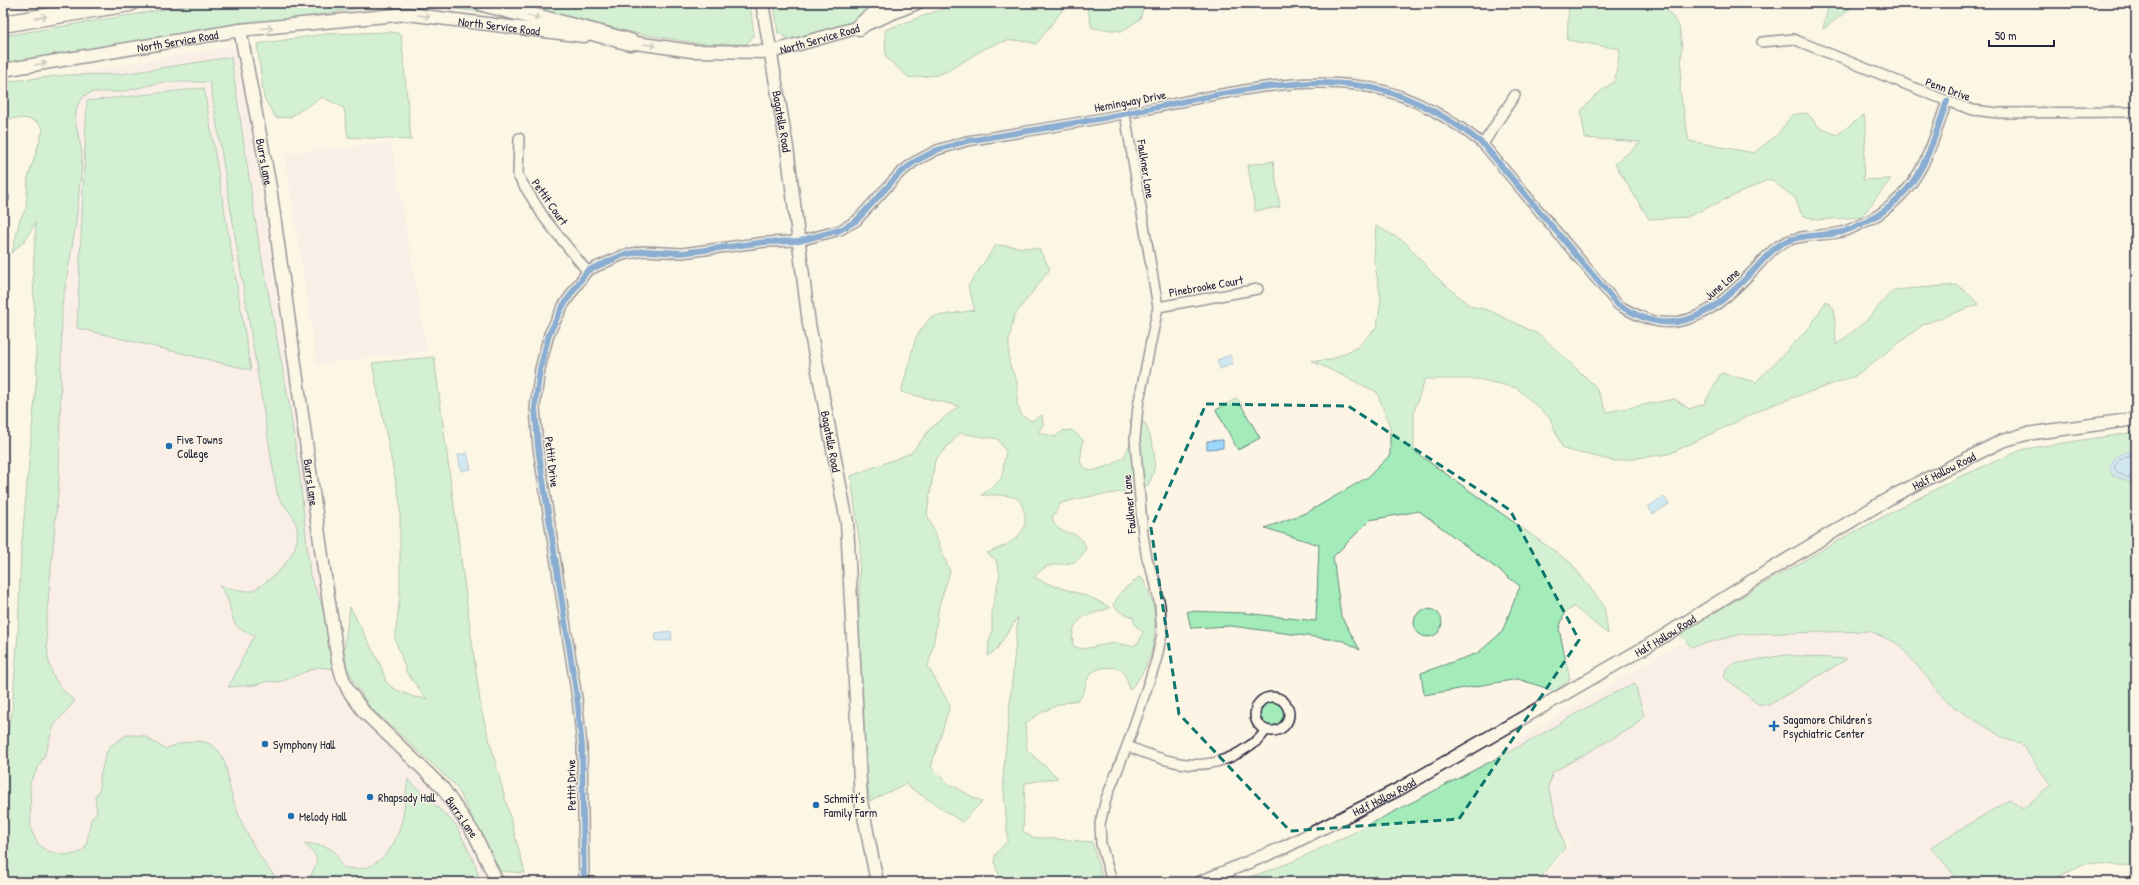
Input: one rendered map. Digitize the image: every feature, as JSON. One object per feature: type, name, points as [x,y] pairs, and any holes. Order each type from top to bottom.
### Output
[{"type":"highway","points":[[3,24],[130,3]]},
{"type":"highway","points":[[483,3],[630,42]]},
{"type":"highway","points":[[859,27],[888,3]]},
{"type":"main road","name":"Bagatelle Road","points":[[762,3],[787,147],[809,324],[847,522],[861,801],[876,882]]},
{"type":"main road","name":"North Service Road","points":[[3,70],[240,30],[407,14],[692,51],[771,52],[859,27],[917,3]]},
{"type":"main road","name":"Burrs Lane","points":[[240,30],[270,187],[324,570],[338,661],[342,676],[348,690],[364,712],[442,787],[474,835],[497,882]]},
{"type":"main road","name":"Half Hollow Road","points":[[1201,882],[1285,847],[1401,788],[1656,641],[1750,582],[1893,496],[1996,444],[2026,434],[2136,419]]},
{"type":"street","name":"Penn Drive","points":[[1762,42],[1793,39],[1973,110],[1998,113],[2136,112]]},
{"type":"street","name":"Hemingway Drive","points":[[799,241],[840,230],[856,221],[899,174],[914,162],[937,150],[967,142],[1285,85],[1321,83],[1356,85],[1382,90],[1429,108],[1459,125],[1483,144]]},
{"type":"street","points":[[1483,144],[1515,95]]},
{"type":"street","name":"June Lane","points":[[1483,144],[1618,305],[1639,316],[1660,322],[1682,320],[1704,313],[1721,303],[1778,246],[1795,238],[1842,232],[1863,224],[1903,196],[1918,176],[1931,146],[1947,101]]},
{"type":"street","name":"Faulkner Lane","points":[[1112,882],[1101,844],[1100,824],[1106,799],[1127,746],[1156,661],[1162,634],[1160,606],[1155,581],[1147,559],[1143,534],[1135,439],[1138,406],[1158,307],[1125,114]]},
{"type":"street","name":"Pettit Court","points":[[519,138],[518,176],[545,218],[587,271]]},
{"type":"street","points":[[587,271],[623,255],[644,251],[682,253],[765,242],[799,241]]},
{"type":"street","name":"Pettit Drive","points":[[584,882],[582,746],[538,448],[535,407],[540,369],[549,334],[563,306],[587,271]]},
{"type":"street","name":"Pinebrooke Court","points":[[1158,307],[1258,289]]},
{"type":"street","points":[[1127,746],[1169,762],[1190,765],[1213,764],[1236,755],[1258,740],[1264,730]]},
{"type":"highlighted area","points":[[1206,404],[1348,406],[1510,510],[1579,640],[1459,819],[1290,831],[1179,714],[1151,528]]},
{"type":"shaded area","name":"Five Towns College","points":[[238,45],[332,661],[343,693],[367,727],[428,781],[453,812],[474,847],[492,882],[3,882],[43,517],[33,275],[67,75]]},
{"type":"shaded area","points":[[391,143],[427,351],[317,364],[285,154]]},
{"type":"shaded area","name":"Sagamore Children's Psychiatric Center","points":[[1870,532],[1993,706],[2092,841],[2014,882],[1526,882],[1552,870],[1571,845],[1507,746]]},
{"type":"green space","points":[[204,3],[464,3],[514,16],[448,8],[367,7],[3,65],[3,36]]},
{"type":"green space","points":[[515,3],[750,3],[754,35],[747,44],[703,44],[635,33]]},
{"type":"green space","points":[[774,3],[884,3],[864,19],[836,29],[791,40],[778,33]]},
{"type":"green space","points":[[959,3],[1068,3],[1036,44],[1022,41],[998,43],[977,53],[943,73],[931,76],[909,78],[886,57],[885,30]]},
{"type":"green space","points":[[1086,3],[1145,3],[1140,19],[1122,31],[1092,28]]},
{"type":"green space","points":[[1569,3],[1662,3],[1679,26],[1682,47],[1680,91],[1689,141],[1754,153],[1778,134],[1792,115],[1807,113],[1820,128],[1837,135],[1864,115],[1866,128],[1863,180],[1891,179],[1861,217],[1817,220],[1802,215],[1795,198],[1770,179],[1687,217],[1649,219],[1615,164],[1641,142],[1585,138],[1581,111],[1595,96],[1615,81],[1620,49],[1567,40]]},
{"type":"green space","points":[[1829,3],[1855,3],[1846,12],[1823,29]]},
{"type":"green space","points":[[392,32],[401,34],[411,140],[348,137],[344,108],[322,97],[290,117],[276,118],[264,98],[257,44],[326,34]]},
{"type":"green space","points":[[231,57],[258,238],[288,398],[300,477],[310,575],[324,611],[334,669],[318,667],[280,682],[269,681],[255,685],[228,687],[247,648],[255,636],[238,627],[234,621],[225,594],[219,586],[252,591],[260,586],[275,575],[288,560],[296,543],[298,533],[294,519],[277,493],[210,82],[163,82],[121,92],[93,92],[84,96],[77,106],[75,119],[82,154],[81,173],[76,223],[62,306],[59,480],[46,625],[50,668],[59,684],[75,701],[54,725],[45,754],[30,783],[31,830],[38,844],[47,851],[65,855],[76,854],[84,850],[91,819],[97,812],[95,796],[100,789],[99,781],[106,754],[110,746],[127,735],[144,736],[165,749],[187,742],[205,742],[216,748],[224,760],[235,805],[260,857],[274,875],[289,882],[3,882],[3,756],[12,711],[18,633],[21,551],[37,375],[33,275],[36,222],[25,240],[12,253],[20,219],[26,209],[28,178],[43,130],[41,125],[32,120],[13,118],[3,120],[3,82],[67,75],[123,74]]},
{"type":"green space","points":[[204,88],[251,370],[77,328],[87,101]]},
{"type":"green space","points":[[1273,161],[1280,207],[1255,211],[1248,165]]},
{"type":"green space","points":[[1376,226],[1405,242],[1434,275],[1470,306],[1488,310],[1540,335],[1595,386],[1607,412],[1675,399],[1689,409],[1704,404],[1721,373],[1756,382],[1810,327],[1826,301],[1834,309],[1836,345],[1866,321],[1893,290],[1958,285],[1979,304],[1924,324],[1855,376],[1769,406],[1669,454],[1614,461],[1563,449],[1550,418],[1517,388],[1478,379],[1425,379],[1414,411],[1414,451],[1571,563],[1604,606],[1608,634],[1574,607],[1565,612],[1559,629],[1570,680],[1555,691],[1518,679],[1424,695],[1421,673],[1478,653],[1502,632],[1520,586],[1419,511],[1370,520],[1333,557],[1341,616],[1360,650],[1344,641],[1231,626],[1191,628],[1187,611],[1244,613],[1316,621],[1319,545],[1265,528],[1308,512],[1368,477],[1390,455],[1390,427],[1377,392],[1312,361],[1330,360],[1358,347],[1377,327],[1381,299],[1374,259]]},
{"type":"green space","points":[[996,245],[1039,249],[1050,269],[1014,316],[1009,340],[1009,363],[1017,382],[1017,404],[1022,416],[1032,421],[1042,415],[1043,425],[1038,432],[1055,437],[1063,431],[1072,430],[1083,440],[1080,462],[1086,469],[1092,471],[1111,465],[1124,457],[1132,439],[1130,419],[1145,423],[1153,447],[1155,462],[1154,470],[1148,485],[1137,489],[1071,500],[1060,504],[1052,518],[1055,525],[1059,529],[1079,537],[1083,541],[1086,548],[1082,555],[1074,562],[1046,567],[1034,577],[1043,582],[1082,594],[1101,602],[1110,608],[1088,615],[1077,623],[1074,629],[1073,646],[1082,649],[1114,643],[1133,646],[1139,642],[1143,632],[1135,625],[1133,617],[1120,612],[1113,605],[1122,591],[1139,577],[1143,579],[1153,604],[1155,629],[1152,649],[1141,675],[1129,690],[1126,677],[1118,668],[1109,667],[1096,670],[1090,675],[1081,697],[1078,700],[1063,703],[1050,708],[1025,724],[1027,750],[1058,778],[1025,783],[1023,831],[1031,837],[1092,842],[1103,882],[1002,882],[994,859],[998,851],[1008,841],[1003,778],[1018,617],[996,650],[988,656],[989,642],[992,632],[992,610],[1000,574],[996,560],[987,553],[1002,547],[1015,539],[1024,527],[1025,520],[1022,505],[1016,498],[1004,495],[981,495],[996,484],[1002,476],[1006,452],[998,439],[960,433],[935,460],[927,514],[950,572],[939,605],[934,641],[928,667],[950,705],[931,767],[946,782],[982,802],[962,822],[905,784],[870,801],[857,721],[860,546],[851,476],[911,453],[931,428],[959,406],[901,392],[916,337],[931,317],[975,310],[968,286]]},
{"type":"green space","points":[[434,357],[481,709],[525,873],[500,871],[456,786],[369,706],[347,668],[344,649],[350,607],[381,666],[386,682],[394,689],[414,697],[427,699],[407,673],[395,639],[400,596],[400,503],[372,363]]},
{"type":"green space","points":[[1237,398],[1260,438],[1238,450],[1216,410]]},
{"type":"green space","points":[[2136,432],[2136,866],[2088,863],[2055,878],[2052,882],[1960,882],[1931,847],[2009,800],[2023,809],[2051,785],[2020,742],[2018,743],[2005,739],[1948,703],[1900,645],[1870,631],[1742,634],[1691,647],[1679,633],[1850,534],[1957,478],[2024,449]]},
{"type":"green space","points":[[1428,609],[1438,613],[1442,623],[1438,633],[1428,637],[1418,633],[1414,623],[1418,613]]},
{"type":"green space","points":[[1785,655],[1847,659],[1769,705],[1758,704],[1724,677],[1726,669],[1733,664]]},
{"type":"green space","points":[[1635,684],[1644,716],[1633,727],[1553,772],[1548,787],[1565,848],[1537,882],[1236,882],[1292,862],[1353,833],[1530,741],[1603,698]]},
{"type":"green space","points":[[1273,698],[1284,703],[1289,714],[1284,725],[1273,730],[1262,725],[1257,714],[1262,703]]},
{"type":"green space","points":[[408,779],[456,825],[475,864],[480,882],[310,882],[317,861],[314,854],[304,843],[330,848],[336,854],[344,868],[359,869],[368,867],[380,860],[389,851],[400,829]]},
{"type":"water","points":[[1230,355],[1233,364],[1220,369],[1217,360]]},
{"type":"water","points":[[1223,440],[1223,448],[1207,449],[1207,441]]},
{"type":"water","points":[[2136,451],[2136,485],[2112,475],[2110,469],[2116,457],[2126,452]]},
{"type":"water","points":[[467,453],[471,469],[461,471],[458,455]]},
{"type":"water","points":[[1664,497],[1669,504],[1653,514],[1648,507]]},
{"type":"water","points":[[671,631],[672,640],[656,641],[655,633]]},
{"type":"cycle path","points":[[584,882],[582,746],[577,698],[538,448],[535,407],[540,369],[549,334],[563,306],[587,271],[623,255],[644,251],[682,253],[765,242],[799,241],[840,230],[856,221],[899,174],[914,162],[937,150],[967,141],[1088,121],[1241,90],[1270,86],[1327,83],[1355,85],[1390,92],[1407,98],[1439,114],[1469,133],[1483,144],[1618,305],[1649,319],[1660,322],[1674,322],[1687,320],[1710,309],[1731,293],[1770,252],[1785,242],[1801,237],[1842,232],[1860,225],[1878,215],[1893,204],[1905,192],[1923,165],[1936,135],[1947,101]]},
{"type":"place","name":"Five Towns College","points":[[169,446]]},
{"type":"place","name":"Sagamore Children's Psychiatric Center","points":[[1774,726]]},
{"type":"place","name":"Symphony Hall","points":[[265,744]]},
{"type":"place","name":"Rhapsody Hall","points":[[370,797]]},
{"type":"place","name":"Schmitt's Family Farm","points":[[816,805]]},
{"type":"place","name":"Melody Hall","points":[[291,816]]}]
